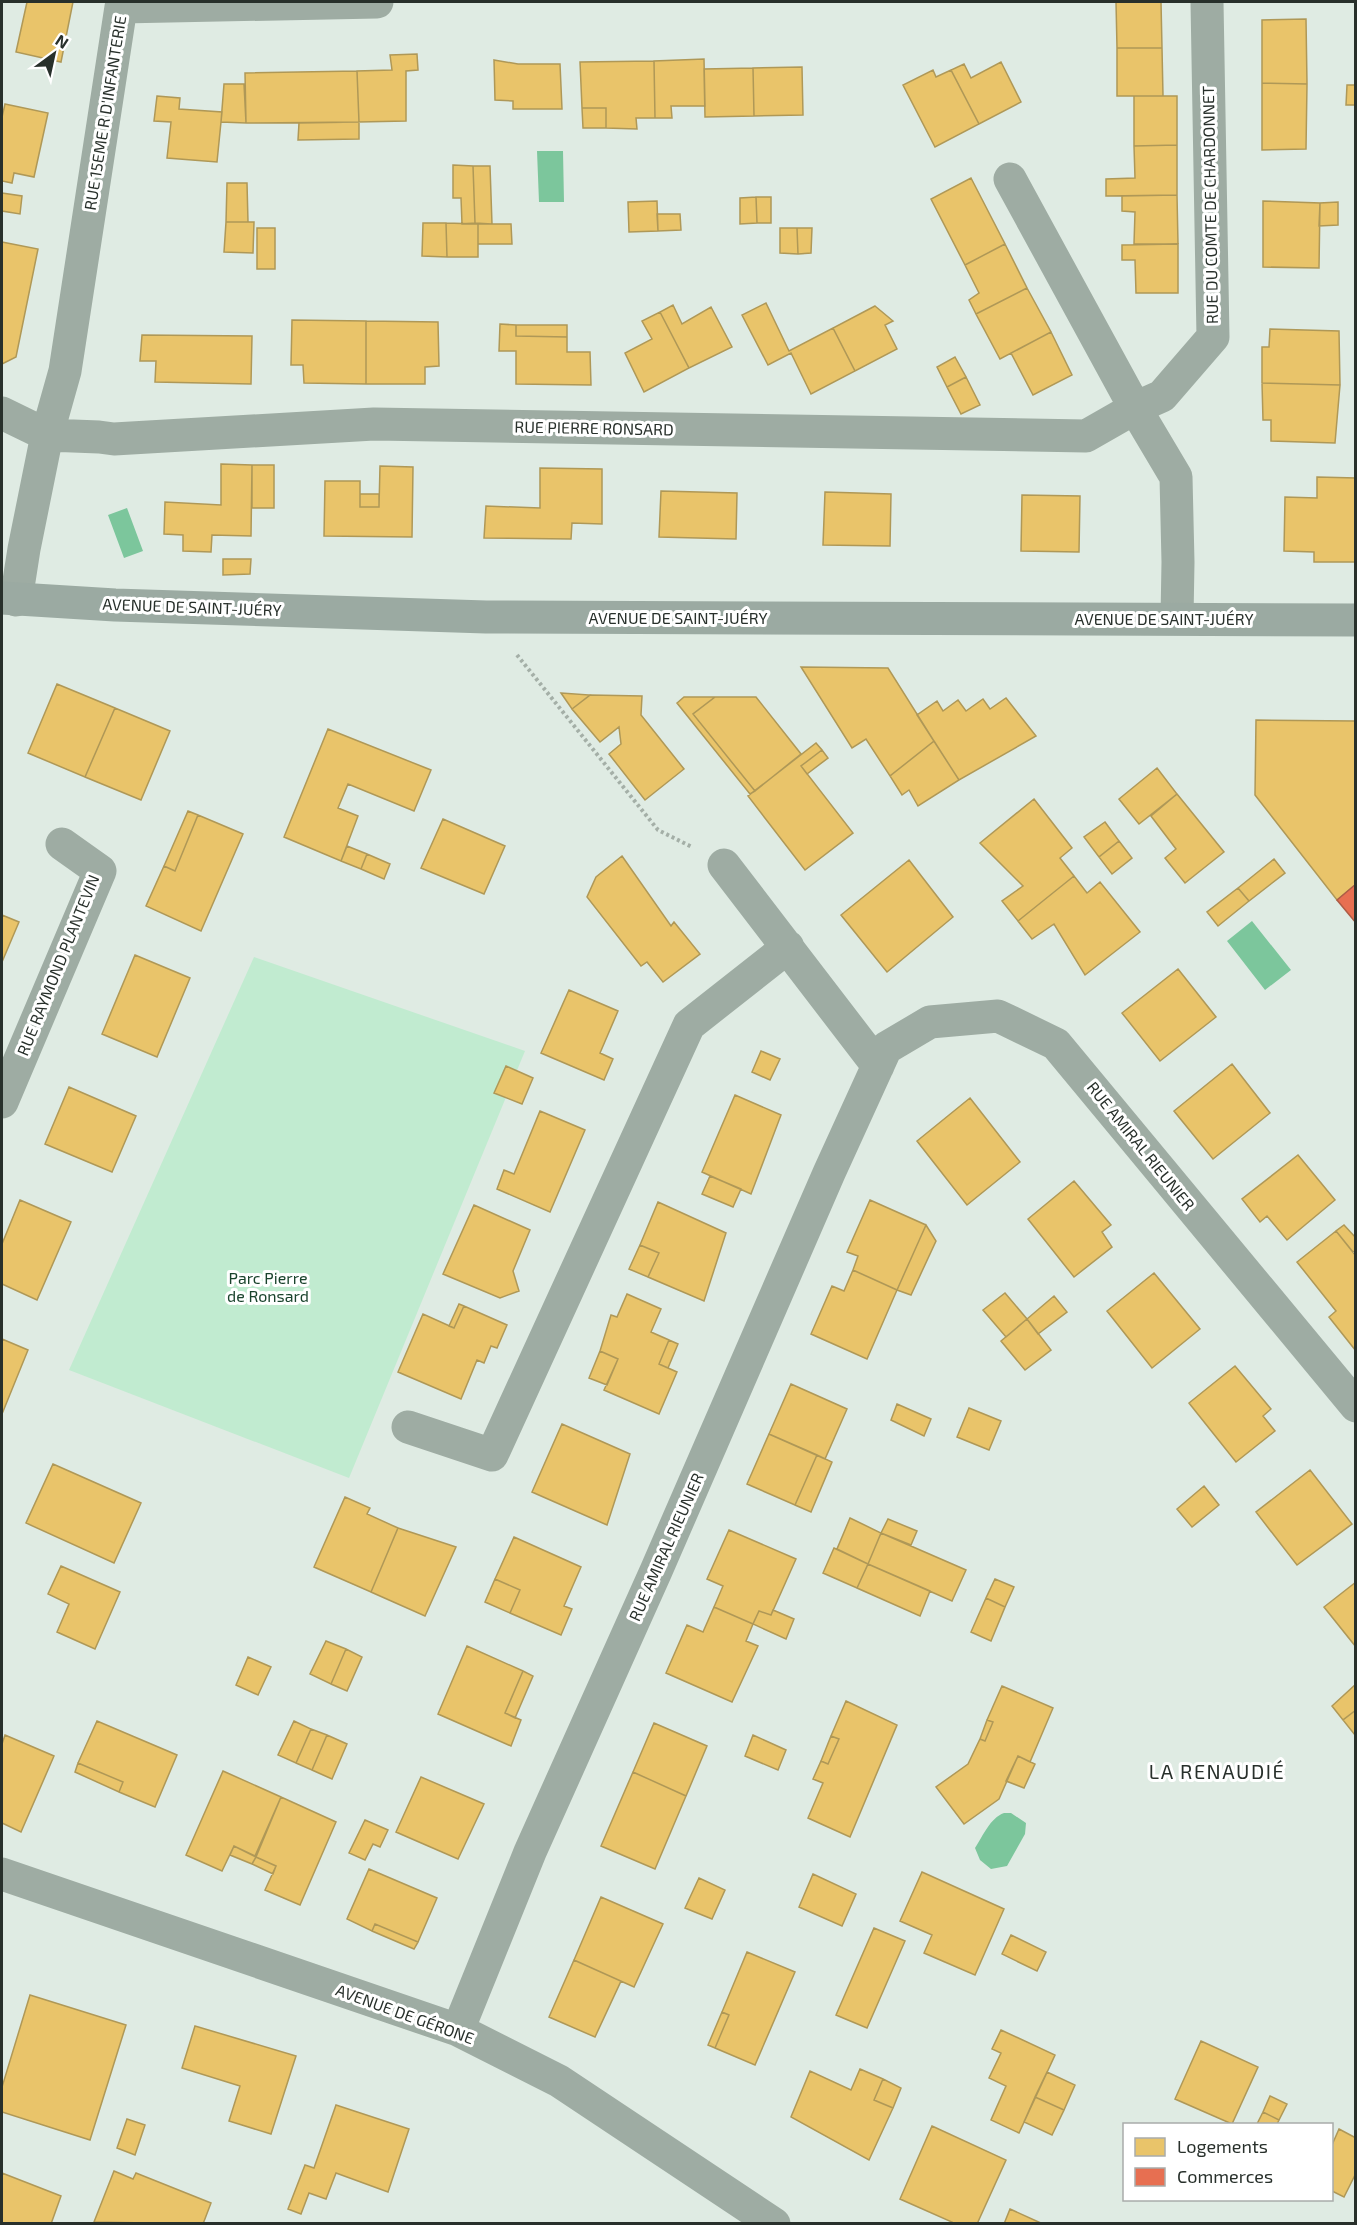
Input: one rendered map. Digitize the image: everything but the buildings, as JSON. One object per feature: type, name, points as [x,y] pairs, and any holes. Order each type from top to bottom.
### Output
[{"type":"main road","name":"AVENUE DE SAINT-JUÉRY","points":[[9,599],[486,617],[1356,620]]},
{"type":"street","name":"RUE 15EME R D'INFANTERIE","points":[[47,435],[65,371],[121,8],[377,2]]},
{"type":"street","name":"RUE DU COMTE DE CHARDONNET","points":[[1135,408],[1162,396],[1213,337],[1207,2]]},
{"type":"street","points":[[1010,179],[1135,408],[1176,477],[1177,618]]},
{"type":"street","name":"RUE PIERRE RONSARD","points":[[47,435],[99,436],[114,440],[374,424],[1086,436],[1135,408]]},
{"type":"street","points":[[2,413],[47,435],[24,549],[9,599]]},
{"type":"street","name":"RUE RAYMOND PLANTEVIN","points":[[2,1102],[100,871],[62,844]]},
{"type":"street","points":[[724,865],[878,1066]]},
{"type":"street","points":[[408,1427],[492,1455],[689,1025],[788,947]]},
{"type":"street","name":"RUE AMIRAL RIEUNIER","points":[[458,2030],[530,1852],[886,1048],[930,1022],[998,1016],[1056,1044],[1356,1406]]},
{"type":"street","name":"AVENUE DE GÉRONE","points":[[2,1874],[458,2030],[559,2081],[774,2223]]},
{"type":"path","points":[[486,617],[658,830],[724,865]]},
{"type":"green space","name":"Parc Pierre de Ronsard","points":[[254,957],[525,1051],[349,1478],[69,1370]]},
{"type":"shaded area","points":[[537,151],[563,151],[564,202],[539,202]]},
{"type":"shaded area","points":[[127,508],[143,551],[124,558],[108,515]]},
{"type":"shaded area","points":[[1252,921],[1291,970],[1265,990],[1227,941]]},
{"type":"shaded area","points":[[1004,1813],[1011,1813],[1026,1823],[1025,1834],[1007,1866],[991,1869],[980,1860],[975,1848],[991,1823]]},
{"type":"district","name":"LA RENAUDIÉ","points":[[1217,1772]]}]
